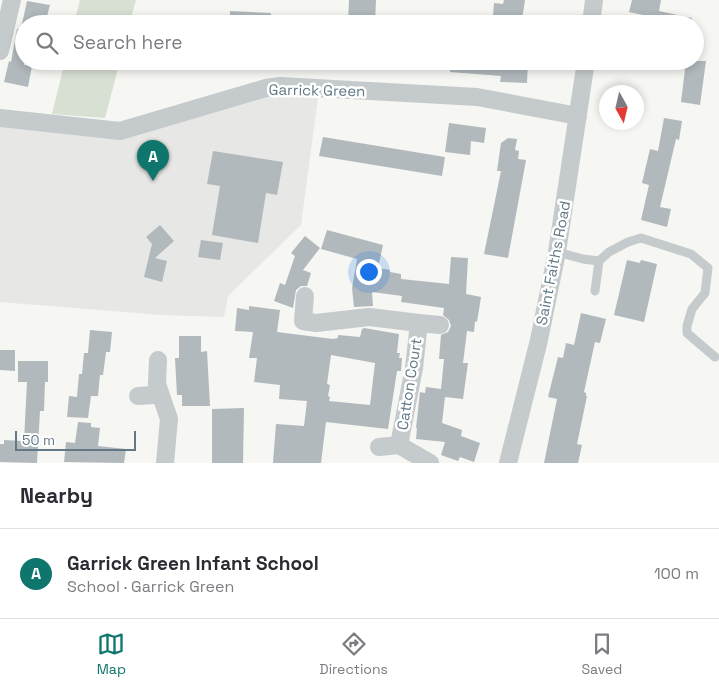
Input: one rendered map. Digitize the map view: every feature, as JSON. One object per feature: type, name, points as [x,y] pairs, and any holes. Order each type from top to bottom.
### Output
[{"type":"street","points":[[0,51],[12,0]]},
{"type":"street","points":[[592,15],[594,0]]},
{"type":"street","name":"Saint Faiths Road","points":[[508,463],[539,340],[557,252],[585,70]]},
{"type":"street","name":"Garrick Green","points":[[0,118],[120,131],[266,88],[280,86],[477,97],[578,116]]},
{"type":"street","name":"Catton Court","points":[[305,296],[303,322],[316,323],[369,317],[440,324]]},
{"type":"street","name":"Catton Court","points":[[399,445],[414,368],[419,323]]},
{"type":"street","points":[[158,360],[157,384],[169,419],[165,463]]},
{"type":"street","points":[[138,396],[160,393]]},
{"type":"street","name":"Catton Court","points":[[379,447],[399,445],[430,463]]},
{"type":"lane","points":[[595,291],[599,261],[609,252],[628,242],[641,238],[691,254],[708,268],[705,293],[692,309],[687,333],[715,357]]},
{"type":"lane","points":[[557,252],[599,261]]},
{"type":"shaded area","points":[[80,0],[136,0],[132,15],[76,15]]},
{"type":"shaded area","points":[[63,70],[118,70],[105,118],[52,114]]},
{"type":"shaded area","points":[[276,94],[318,97],[301,225],[228,296],[224,317],[161,315],[0,302],[0,125],[115,137]]},
{"type":"building","points":[[349,0],[376,0],[375,15],[348,15]]},
{"type":"building","points":[[504,0],[525,0],[523,15],[493,15],[494,3],[503,4]]},
{"type":"building","points":[[632,0],[661,0],[659,11],[678,15],[643,15],[629,12]]},
{"type":"building","points":[[27,1],[50,5],[47,15],[24,15]]},
{"type":"building","points":[[230,11],[271,13],[271,15],[230,15]]},
{"type":"building","points":[[15,40],[15,70],[31,70],[28,87],[4,82],[9,61],[11,62]]},
{"type":"building","points":[[704,61],[706,61],[700,105],[681,102],[685,70],[704,70]]},
{"type":"building","points":[[450,70],[528,70],[527,83],[500,82],[501,76],[450,72]]},
{"type":"building","points":[[664,118],[682,121],[679,140],[676,139],[660,207],[671,209],[667,227],[641,220],[649,185],[642,183],[650,149],[658,151]]},
{"type":"building","points":[[449,123],[486,128],[484,143],[471,141],[470,155],[445,152]]},
{"type":"building","points":[[323,137],[445,157],[442,176],[319,156]]},
{"type":"building","points":[[508,138],[517,139],[515,150],[519,151],[518,159],[526,160],[508,258],[484,254],[501,171],[497,171],[501,143]]},
{"type":"building","points":[[213,151],[283,162],[277,195],[266,193],[258,243],[212,235],[220,186],[207,184]]},
{"type":"building","points":[[160,225],[174,241],[155,258],[167,261],[162,282],[144,277],[152,244],[146,237]]},
{"type":"building","points":[[327,230],[383,245],[378,268],[401,274],[401,279],[449,284],[451,257],[468,258],[466,294],[481,297],[474,332],[467,331],[463,363],[468,363],[463,399],[445,397],[442,423],[462,430],[461,436],[480,443],[474,462],[460,457],[458,461],[441,455],[445,442],[416,439],[420,392],[425,393],[426,387],[441,389],[444,359],[439,359],[441,335],[448,332],[451,326],[449,320],[443,315],[444,308],[401,302],[402,296],[372,292],[373,306],[354,307],[352,288],[357,259],[321,249]]},
{"type":"building","points":[[305,236],[320,248],[303,270],[311,273],[307,286],[301,286],[296,290],[293,308],[274,301],[280,283],[285,285],[295,256],[291,253]]},
{"type":"building","points":[[201,240],[223,243],[220,260],[198,257]]},
{"type":"building","points":[[627,260],[640,263],[641,260],[657,264],[644,322],[614,315]]},
{"type":"building","points":[[249,306],[280,310],[277,332],[333,339],[338,338],[338,335],[360,337],[364,328],[399,334],[397,353],[400,353],[399,358],[402,358],[401,371],[397,371],[388,429],[326,422],[321,463],[273,463],[276,424],[304,426],[307,401],[279,399],[280,385],[254,382],[257,358],[249,358],[253,332],[235,331],[237,308],[249,310]],"holes":[[[331,355],[375,363],[370,405],[329,401],[330,385],[327,384]]]},
{"type":"building","points":[[581,313],[606,319],[600,343],[595,342],[584,392],[587,396],[577,444],[582,445],[578,463],[544,463],[557,399],[548,397],[558,357],[563,358],[566,343],[574,345]]},
{"type":"building","points":[[90,330],[112,332],[110,352],[106,352],[103,375],[100,375],[98,396],[91,396],[88,418],[67,417],[69,396],[77,397],[79,374],[82,374],[84,353],[88,353]]},
{"type":"building","points":[[179,336],[201,336],[201,352],[207,351],[210,406],[182,406],[182,395],[177,395],[175,358],[179,358]]},
{"type":"building","points":[[0,350],[15,350],[15,371],[0,370]]},
{"type":"building","points":[[18,361],[48,361],[48,382],[45,382],[44,411],[40,411],[37,463],[0,462],[0,444],[4,444],[4,440],[24,441],[27,382],[18,382]]},
{"type":"building","points":[[244,408],[243,463],[212,463],[212,409]]},
{"type":"building","points":[[78,422],[91,423],[91,427],[100,428],[98,446],[126,449],[124,463],[64,462],[66,442],[75,443]]},
{"type":"place","name":"Garrick Green Infant School","points":[[153,181]]}]
